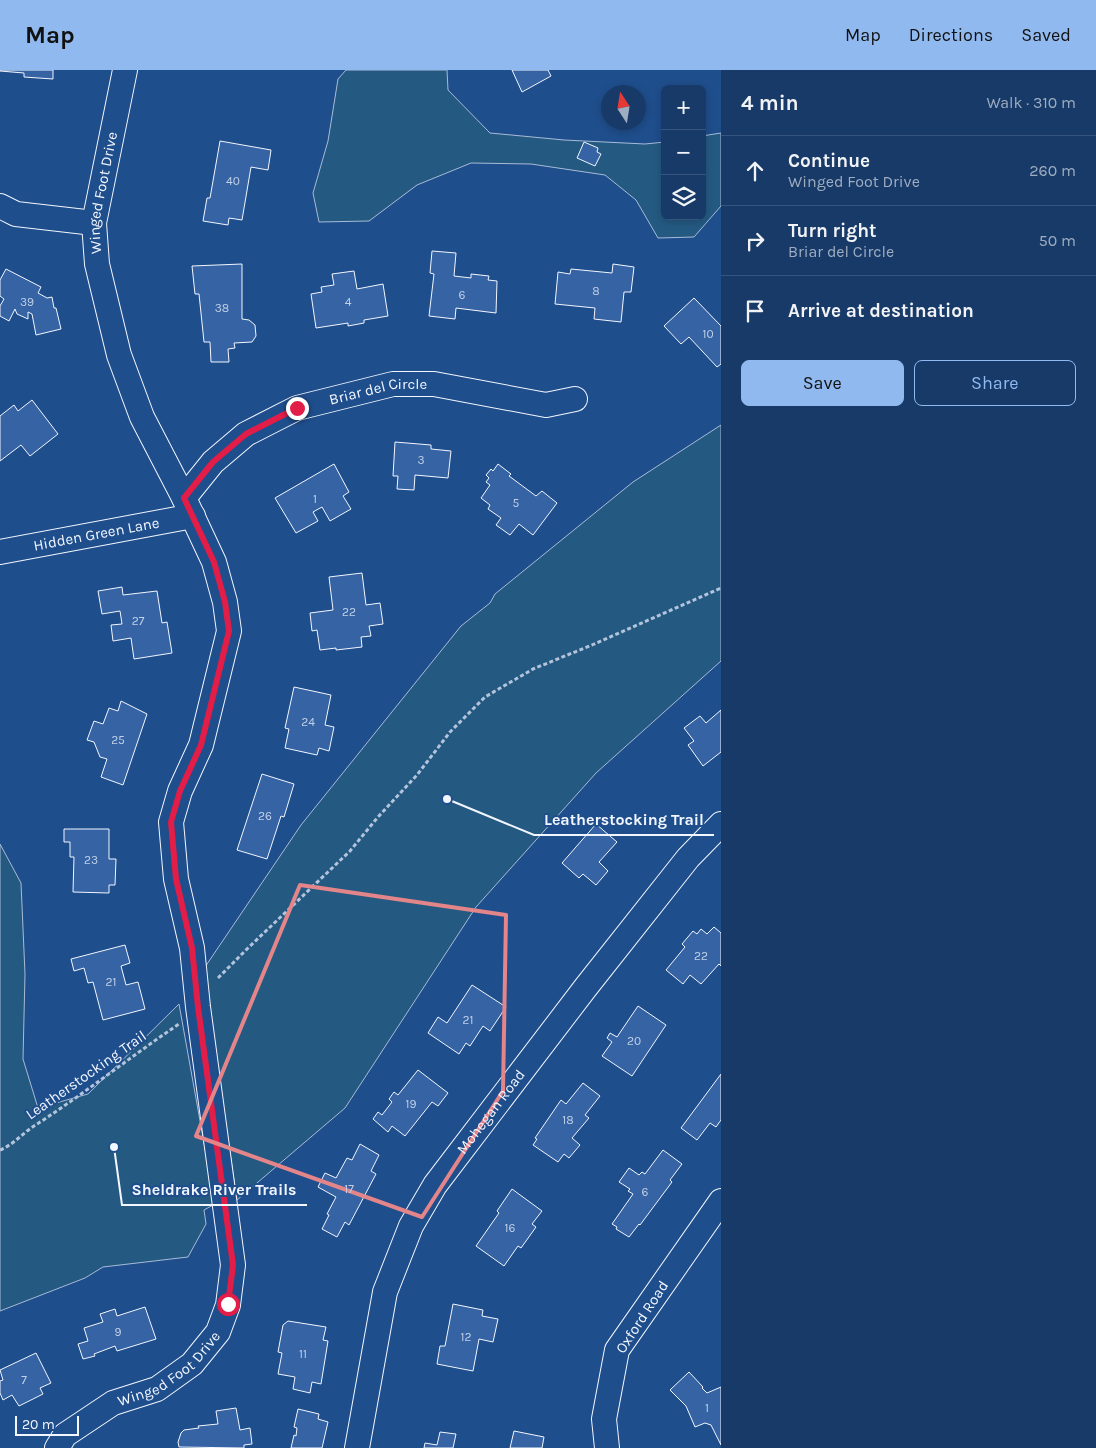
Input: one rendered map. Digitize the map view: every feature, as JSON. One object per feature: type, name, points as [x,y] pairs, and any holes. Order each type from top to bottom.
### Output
[{"type":"street","name":"Winged Foot Drive","points":[[57,1448],[65,1435],[114,1403],[157,1389],[192,1364],[218,1332],[228,1304],[233,1265],[198,1007],[192,948],[176,879],[171,822],[180,791],[201,745],[229,631],[225,602],[214,562],[189,507],[142,417],[119,355],[97,264],[94,222],[125,70]]},
{"type":"street","points":[[0,206],[16,214],[94,222]]},
{"type":"street","name":"Briar del Circle","points":[[189,507],[213,462],[246,434],[297,408],[393,384],[434,384],[546,405],[576,399]]},
{"type":"street","name":"Hidden Green Lane","points":[[0,552],[189,507]]},
{"type":"street","name":"Mohegan Road","points":[[357,1448],[385,1292],[411,1226],[435,1185],[586,987],[688,858],[721,824]]},
{"type":"street","name":"Oxford Road","points":[[607,1448],[604,1419],[617,1350],[721,1201]]},
{"type":"path","points":[[216,981],[350,851],[417,775],[450,732],[485,697],[533,669],[721,588]]},
{"type":"path","name":"Leatherstocking Trail","points":[[0,1150],[186,1019]]},
{"type":"highlighted area","points":[[300,885],[506,915],[503,1091],[422,1217],[196,1136]]},
{"type":"shaded area","points":[[346,70],[447,70],[448,90],[490,133],[564,140],[645,144],[661,142],[661,220],[706,220],[706,135],[721,133],[721,206],[694,237],[658,238],[636,200],[605,175],[531,164],[471,163],[417,185],[369,221],[319,222],[313,193],[328,141],[338,79]]},
{"type":"shaded area","points":[[721,425],[721,661],[596,773],[476,907],[345,1108],[237,1200],[203,970],[301,825],[461,626],[490,603],[495,594],[633,482]]},
{"type":"shaded area","points":[[0,844],[21,883],[25,974],[23,1059],[38,1108],[88,1094],[179,1004],[215,1204],[204,1210],[206,1224],[188,1257],[103,1267],[85,1278],[0,1311]]},
{"type":"building","points":[[0,70],[53,70],[53,79],[24,77],[24,73]]},
{"type":"building","points":[[512,70],[548,70],[551,76],[522,92]]},
{"type":"building","points":[[220,141],[271,150],[268,170],[251,167],[242,220],[229,218],[228,225],[203,221],[207,198],[210,198]]},
{"type":"building","points":[[584,142],[598,148],[597,152],[601,154],[595,166],[577,158]]},
{"type":"building","points":[[432,251],[456,253],[454,276],[471,278],[471,274],[489,276],[488,280],[497,281],[496,313],[456,308],[455,319],[429,316],[434,274],[430,273]]},
{"type":"building","points":[[242,264],[242,319],[249,320],[255,325],[256,336],[252,342],[234,343],[235,348],[228,349],[229,362],[211,362],[210,342],[204,342],[199,294],[195,294],[192,266]]},
{"type":"building","points":[[613,264],[634,267],[631,292],[624,292],[621,322],[594,319],[595,308],[555,304],[558,272],[570,274],[571,269],[612,273]]},
{"type":"building","points":[[6,269],[41,287],[38,293],[47,298],[52,297],[61,329],[36,335],[32,314],[28,312],[28,319],[17,314],[15,309],[9,321],[0,316],[0,306],[4,299],[0,296],[0,280]]},
{"type":"building","points":[[354,271],[357,289],[383,284],[388,316],[364,320],[364,323],[348,326],[348,323],[316,328],[311,294],[322,292],[321,287],[334,285],[332,274]]},
{"type":"building","points":[[694,298],[721,326],[721,364],[717,367],[689,337],[681,344],[664,326]]},
{"type":"building","points":[[32,400],[58,434],[30,456],[21,445],[0,461],[0,416],[14,405],[18,411]]},
{"type":"building","points":[[395,442],[431,445],[431,449],[451,451],[448,478],[415,475],[414,490],[397,489],[398,476],[393,476]]},
{"type":"building","points":[[334,464],[349,492],[343,496],[351,509],[330,521],[322,507],[313,512],[318,521],[296,533],[275,498]]},
{"type":"building","points":[[498,464],[511,474],[509,476],[536,496],[542,491],[557,503],[533,535],[519,524],[510,535],[496,525],[501,518],[488,509],[490,505],[481,498],[490,485],[486,482],[489,478],[486,475],[491,469],[493,471]]},
{"type":"building","points":[[362,573],[366,605],[380,603],[383,624],[369,626],[371,636],[361,637],[362,647],[320,650],[317,630],[312,631],[310,613],[333,610],[329,577]]},
{"type":"building","points":[[122,587],[123,595],[157,591],[162,623],[167,622],[172,653],[134,659],[131,638],[113,641],[111,625],[122,624],[120,611],[102,614],[98,591]]},
{"type":"building","points":[[294,687],[331,695],[325,725],[334,727],[329,751],[319,748],[317,755],[285,748],[289,729],[285,728]]},
{"type":"building","points":[[121,701],[147,714],[123,785],[101,777],[107,759],[100,757],[94,742],[87,740],[94,721],[103,724],[109,708],[118,711]]},
{"type":"building","points":[[721,710],[721,752],[703,766],[688,745],[694,741],[684,728],[700,716],[706,723]]},
{"type":"building","points":[[262,774],[294,784],[284,817],[281,816],[267,859],[237,850]]},
{"type":"building","points":[[596,824],[617,842],[599,862],[608,871],[596,885],[583,874],[579,878],[562,863]]},
{"type":"building","points":[[64,829],[109,829],[109,859],[116,859],[115,885],[109,885],[109,893],[73,892],[74,857],[70,857],[70,842],[64,842]]},
{"type":"building","points":[[714,927],[721,933],[721,966],[719,964],[701,984],[690,975],[683,984],[666,970],[685,947],[682,944],[693,931],[697,934],[701,929],[707,934]]},
{"type":"building","points":[[125,945],[130,963],[121,966],[126,985],[138,982],[145,1009],[103,1020],[93,982],[88,983],[84,968],[74,971],[71,959]]},
{"type":"building","points":[[472,985],[506,1007],[490,1031],[483,1026],[470,1046],[466,1043],[459,1054],[428,1033],[438,1017],[447,1023]]},
{"type":"building","points":[[638,1006],[666,1025],[632,1076],[602,1056],[612,1042],[607,1038],[610,1033],[617,1037]]},
{"type":"building","points":[[418,1070],[448,1093],[438,1106],[432,1102],[405,1136],[392,1126],[388,1132],[373,1119],[378,1112],[382,1115],[392,1102],[389,1099],[394,1092],[398,1095]]},
{"type":"building","points":[[721,1074],[721,1120],[716,1127],[710,1123],[697,1140],[681,1128]]},
{"type":"building","points":[[583,1083],[600,1096],[585,1115],[589,1118],[572,1138],[580,1145],[569,1158],[564,1154],[558,1162],[533,1145],[537,1139],[535,1138],[561,1100],[566,1104]]},
{"type":"building","points":[[360,1144],[379,1155],[371,1171],[376,1174],[349,1225],[345,1222],[337,1237],[322,1229],[336,1197],[318,1187],[325,1173],[336,1178],[347,1158],[352,1160]]},
{"type":"building","points":[[663,1150],[682,1164],[670,1180],[672,1182],[629,1237],[616,1229],[617,1227],[612,1224],[633,1194],[628,1191],[630,1189],[619,1182],[629,1168],[639,1175],[642,1172],[645,1174]]},
{"type":"building","points":[[512,1189],[542,1211],[532,1224],[536,1227],[521,1248],[518,1246],[504,1266],[476,1246],[499,1213],[497,1211]]},
{"type":"building","points":[[453,1304],[483,1310],[482,1316],[498,1319],[493,1342],[479,1339],[473,1371],[437,1364],[440,1346],[445,1346]]},
{"type":"building","points":[[145,1307],[156,1339],[117,1351],[115,1346],[94,1354],[95,1356],[83,1359],[78,1344],[88,1341],[84,1328],[103,1322],[100,1314],[115,1309],[117,1316]]},
{"type":"building","points":[[288,1321],[326,1327],[323,1340],[328,1341],[321,1384],[312,1382],[310,1393],[293,1389],[295,1377],[278,1374],[282,1353],[278,1352],[283,1325]]},
{"type":"building","points":[[36,1353],[51,1383],[40,1388],[43,1394],[19,1406],[12,1395],[3,1400],[0,1393],[0,1381],[3,1380],[0,1370]]},
{"type":"building","points":[[689,1372],[707,1393],[721,1387],[721,1445],[711,1425],[705,1423],[695,1427],[686,1406],[670,1390]]},
{"type":"building","points":[[236,1408],[240,1430],[250,1428],[252,1444],[244,1445],[244,1448],[179,1447],[178,1442],[184,1430],[199,1428],[198,1426],[218,1424],[216,1411]]},
{"type":"building","points":[[298,1409],[319,1414],[318,1419],[328,1422],[322,1448],[291,1448],[294,1435],[296,1436],[297,1428],[294,1427]]},
{"type":"building","points":[[514,1431],[544,1437],[542,1448],[510,1448]]},
{"type":"building","points":[[440,1432],[456,1434],[453,1448],[424,1448],[425,1443],[437,1445]]},
{"type":"place","name":"Leatherstocking Trail","points":[[447,799]]},
{"type":"place","name":"Sheldrake River Trails","points":[[114,1147]]},
{"type":"route","points":[[228,1304],[233,1265],[198,1007],[192,948],[176,879],[171,822],[180,791],[201,745],[229,631],[225,602],[214,562],[184,498],[213,462],[246,434],[297,408]]}]
